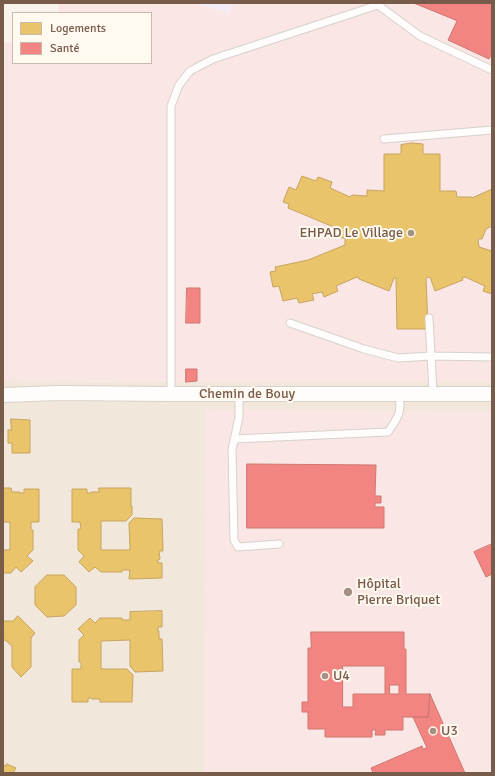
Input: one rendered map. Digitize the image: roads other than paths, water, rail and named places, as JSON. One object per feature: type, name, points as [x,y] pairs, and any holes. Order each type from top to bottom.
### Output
[{"type":"street","name":"Chemin de Bouy","points":[[3,395],[58,393],[492,394]]},
{"type":"lane","points":[[170,394],[171,106],[179,85],[190,71],[213,59],[378,4],[420,36],[492,70]]},
{"type":"lane","points":[[384,139],[492,130]]},
{"type":"lane","points":[[430,318],[432,394]]},
{"type":"lane","points":[[290,323],[364,349],[398,358],[431,356],[492,357]]},
{"type":"lane","points":[[239,394],[240,417],[232,450],[234,540],[238,547],[279,544]]},
{"type":"lane","points":[[234,440],[388,432],[400,415],[399,394]]},
{"type":"place","name":"EHPAD Le Village","points":[[411,233]]},
{"type":"place","name":"Hôpital Pierre Briquet","points":[[348,592]]},
{"type":"place","name":"U4","points":[[325,676]]},
{"type":"place","name":"U3","points":[[433,731]]}]
